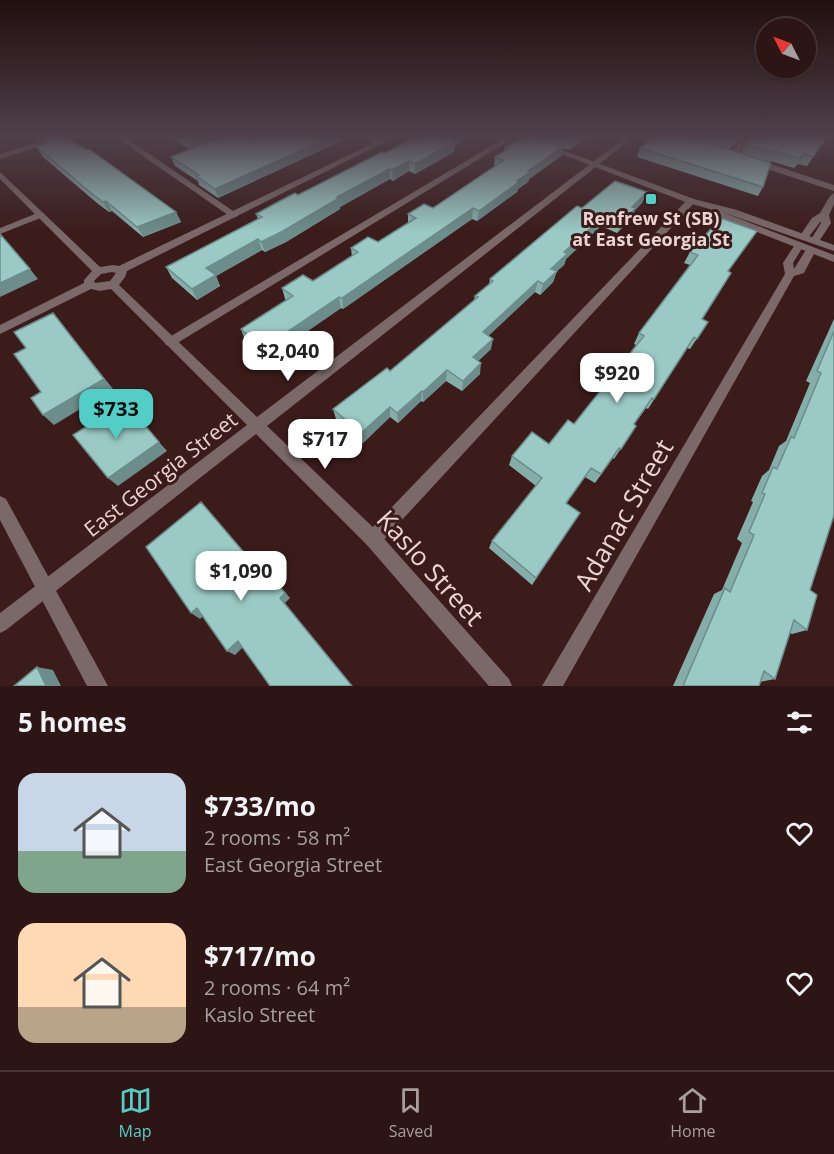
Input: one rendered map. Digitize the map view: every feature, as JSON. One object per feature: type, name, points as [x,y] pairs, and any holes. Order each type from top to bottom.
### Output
[{"type":"street","points":[[165,168],[234,215]]},
{"type":"street","points":[[90,285],[89,280],[98,271],[108,268],[120,270],[329,168]]},
{"type":"street","points":[[170,342],[460,168]]},
{"type":"street","name":"East Georgia Street","points":[[0,624],[589,168]]},
{"type":"street","points":[[605,168],[691,201],[726,218],[801,241],[834,259]]},
{"type":"street","points":[[772,168],[834,188]]},
{"type":"street","points":[[0,174],[98,271]]},
{"type":"street","name":"Adanac Street","points":[[552,686],[790,274],[788,263],[815,220],[824,215],[834,196]]},
{"type":"street","points":[[373,539],[691,201]]},
{"type":"street","points":[[0,231],[40,215]]},
{"type":"street","name":"Adanac Street","points":[[790,274],[800,271],[826,223],[824,215]]},
{"type":"street","points":[[813,246],[834,248]]},
{"type":"street","points":[[0,330],[90,285],[97,288],[112,285],[120,279],[120,270]]},
{"type":"street","name":"Kaslo Street","points":[[112,285],[373,539],[502,686]]},
{"type":"street","points":[[0,504],[98,686]]},
{"type":"building","points":[[62,168],[115,168],[176,212],[137,227],[106,201],[103,202]]},
{"type":"building","points":[[188,168],[262,168],[215,189],[196,176],[199,175]]},
{"type":"building","points":[[351,168],[396,168],[389,169],[337,197],[339,198],[283,231],[261,242],[258,239],[206,268],[216,275],[192,289],[166,267],[262,217],[256,214],[295,193],[298,195]]},
{"type":"building","points":[[492,168],[532,168],[517,181],[519,182],[479,211],[473,208],[342,298],[339,297],[263,348],[241,329],[293,296],[282,288],[303,275],[313,281],[358,252],[351,248],[368,237],[378,242],[416,218],[408,214],[424,204],[433,208]]},
{"type":"building","points":[[703,168],[769,168],[763,187]]},
{"type":"building","points":[[615,181],[647,192],[632,207],[636,208],[621,222],[605,216],[593,226],[564,252],[567,254],[551,269],[557,271],[543,284],[538,281],[483,332],[493,339],[473,357],[481,363],[463,381],[447,370],[397,413],[390,407],[361,433],[333,409],[387,368],[390,371],[478,297],[475,296],[493,281],[490,279],[577,206],[582,208]]},
{"type":"building","points":[[721,218],[757,231],[728,271],[731,273],[702,319],[708,322],[697,339],[694,337],[654,399],[652,398],[634,424],[636,426],[621,449],[619,448],[601,474],[591,468],[566,503],[580,513],[536,578],[492,541],[542,478],[512,456],[532,432],[549,444],[568,420],[574,424],[644,336],[639,333],[698,255],[690,252]]},
{"type":"building","points":[[0,234],[30,269],[0,283]]},
{"type":"building","points":[[53,313],[104,379],[43,415],[31,398],[41,392],[14,354],[26,348],[14,332]]},
{"type":"building","points":[[834,331],[834,515],[810,590],[817,595],[807,630],[794,620],[775,679],[764,671],[759,686],[683,686],[725,588],[730,592],[754,535],[749,532],[765,494],[762,493],[773,467],[777,469],[791,437],[794,438],[821,373],[817,371]]},
{"type":"building","points":[[122,404],[139,425],[143,423],[159,442],[108,478],[73,435]]},
{"type":"building","points":[[201,502],[252,562],[257,558],[285,593],[280,598],[352,686],[270,686],[238,641],[227,651],[197,608],[191,613],[146,547]]},
{"type":"building","points":[[37,667],[46,686],[14,686]]},
{"type":"place","name":"Renfrew St (SB) at East Georgia St","points":[[651,199]]}]
